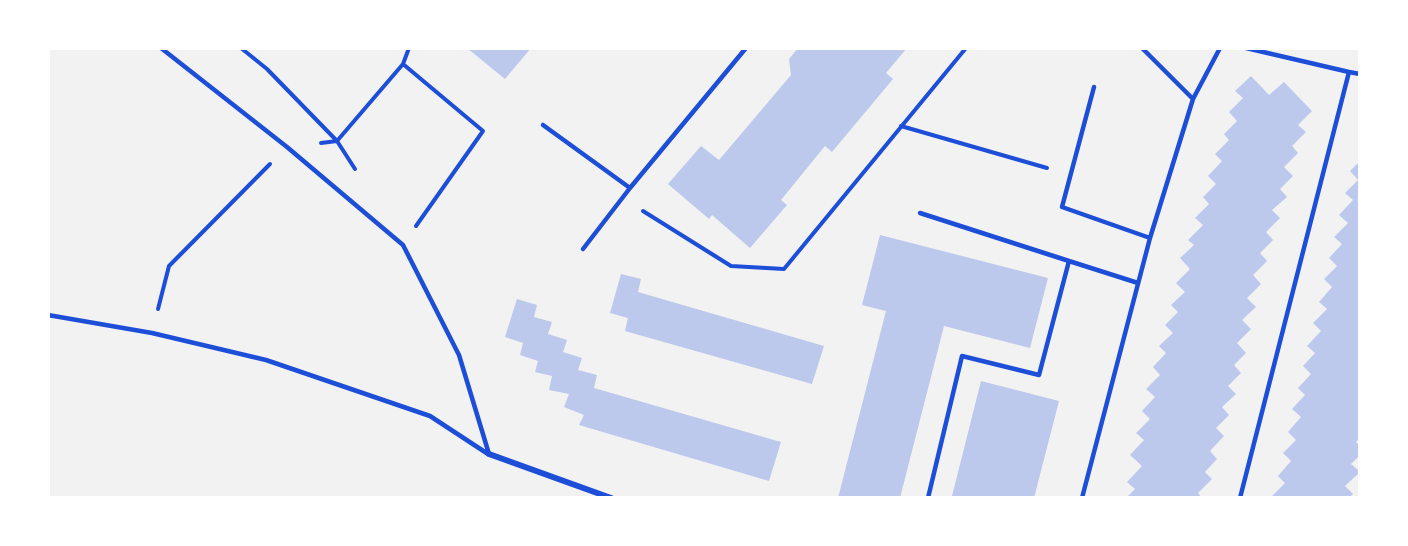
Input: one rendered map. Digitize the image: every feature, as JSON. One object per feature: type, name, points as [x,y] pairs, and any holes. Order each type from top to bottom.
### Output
[{"type":"street","points":[[489,454],[611,498]]},
{"type":"lane","points":[[161,48],[287,147],[403,245],[459,355],[489,454]]},
{"type":"lane","points":[[583,249],[630,188],[746,48]]},
{"type":"lane","points":[[1142,48],[1193,99]]},
{"type":"lane","points":[[1082,498],[1150,238],[1193,99],[1220,48]]},
{"type":"lane","points":[[1246,48],[1360,74]]},
{"type":"lane","points":[[1240,498],[1349,72]]},
{"type":"lane","points":[[1094,87],[1062,207],[1150,238]]},
{"type":"lane","points":[[543,125],[630,188]]},
{"type":"lane","points":[[920,213],[1138,283]]},
{"type":"lane","points":[[928,498],[962,356],[1039,375],[1069,261]]},
{"type":"lane","points":[[48,315],[152,333],[266,360],[430,416],[489,454]]},
{"type":"path","points":[[241,48],[267,69],[337,141],[355,170]]},
{"type":"path","points":[[152,333],[170,266],[287,147],[337,141],[403,64],[409,48]]},
{"type":"path","points":[[640,210],[731,266],[784,269],[966,48]]},
{"type":"path","points":[[403,64],[483,131],[403,245]]},
{"type":"path","points":[[901,126],[1071,174]]},
{"type":"building","points":[[467,48],[531,48],[505,79]]},
{"type":"building","points":[[798,48],[907,48],[886,73],[893,79],[832,152],[825,146],[781,200],[787,205],[750,248],[712,215],[709,219],[668,184],[701,146],[719,160],[791,75],[789,59]]},
{"type":"building","points":[[1251,76],[1269,95],[1284,82],[1312,111],[1298,125],[1306,132],[1292,146],[1298,153],[1284,167],[1293,176],[1280,189],[1287,197],[1272,210],[1280,218],[1266,232],[1273,240],[1260,253],[1267,261],[1253,275],[1261,284],[1247,298],[1256,307],[1242,320],[1251,329],[1237,343],[1246,353],[1234,365],[1241,373],[1228,386],[1236,394],[1222,407],[1229,415],[1216,428],[1224,436],[1210,451],[1217,459],[1205,472],[1212,479],[1198,493],[1202,498],[1126,498],[1135,489],[1127,482],[1142,466],[1130,455],[1144,440],[1136,433],[1150,419],[1142,411],[1155,397],[1146,389],[1160,375],[1153,367],[1166,353],[1159,346],[1173,333],[1165,325],[1178,312],[1171,305],[1185,292],[1176,283],[1190,269],[1180,258],[1194,245],[1188,240],[1203,225],[1195,218],[1209,204],[1203,197],[1216,184],[1208,176],[1222,161],[1215,154],[1229,140],[1224,134],[1237,121],[1229,112],[1243,98],[1235,91]]},
{"type":"building","points":[[1360,161],[1360,438],[1356,442],[1360,446],[1360,455],[1351,464],[1360,472],[1345,486],[1353,494],[1349,498],[1273,498],[1271,497],[1285,483],[1278,476],[1291,461],[1283,453],[1296,440],[1288,432],[1301,417],[1292,409],[1305,395],[1298,388],[1311,374],[1303,366],[1315,353],[1307,346],[1321,331],[1313,323],[1327,309],[1319,302],[1332,287],[1324,279],[1337,266],[1329,258],[1342,244],[1334,237],[1348,223],[1339,215],[1353,200],[1345,193],[1358,180],[1350,171]]},
{"type":"building","points":[[880,235],[1048,278],[1030,348],[944,326],[900,498],[838,498],[886,311],[862,305]]},
{"type":"building","points":[[621,274],[641,279],[638,292],[824,346],[812,384],[625,331],[628,318],[610,313]]},
{"type":"building","points":[[517,299],[537,305],[534,317],[552,322],[548,334],[567,340],[563,352],[582,358],[578,370],[597,375],[594,388],[781,442],[769,481],[579,425],[584,415],[564,407],[569,394],[549,390],[552,376],[535,372],[538,361],[520,355],[523,343],[505,337]]},
{"type":"building","points":[[981,381],[1059,401],[1034,498],[952,496]]}]
